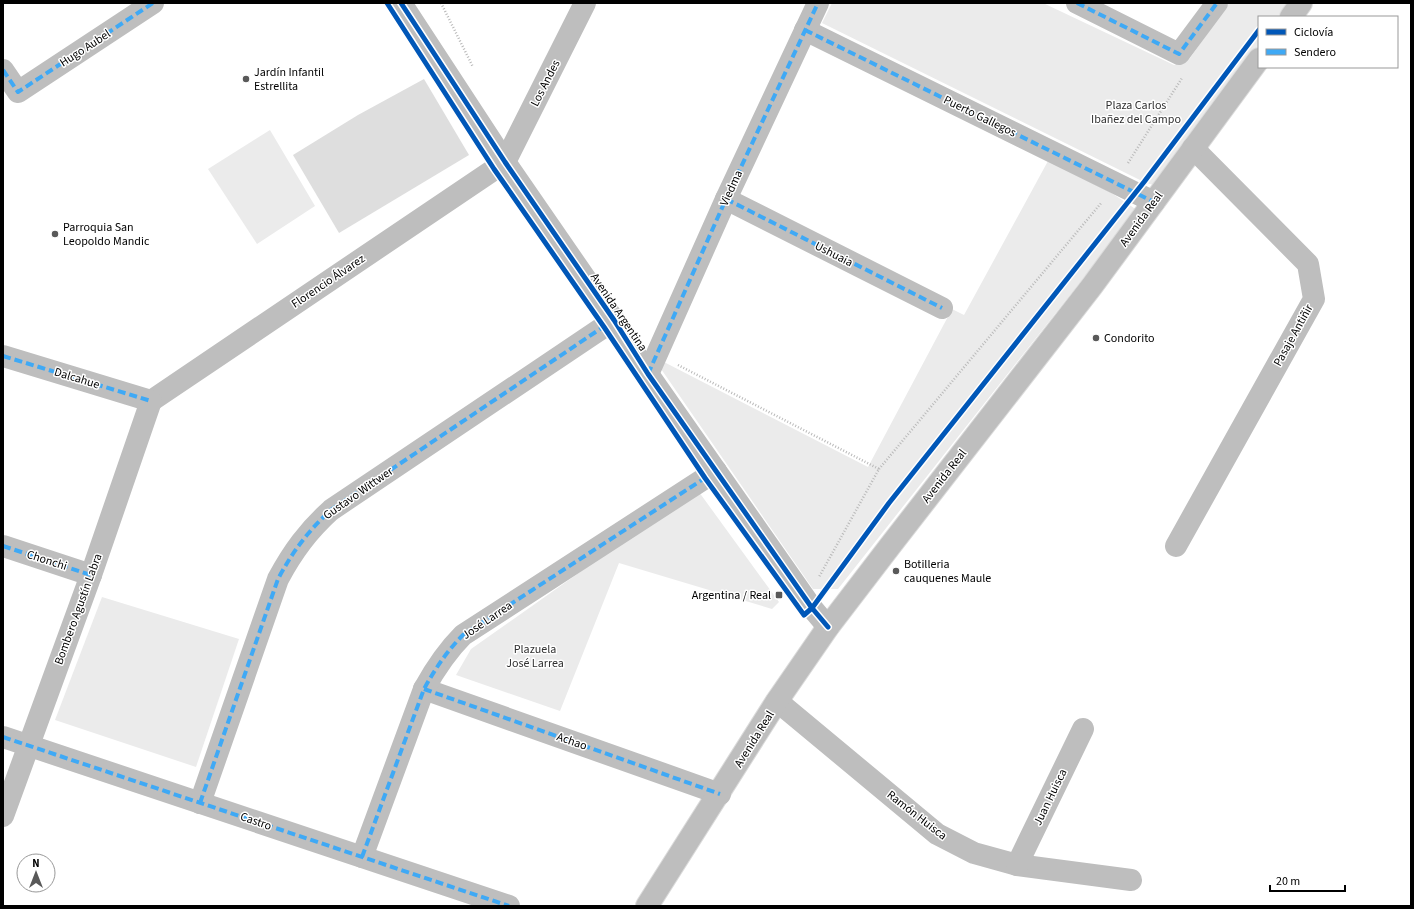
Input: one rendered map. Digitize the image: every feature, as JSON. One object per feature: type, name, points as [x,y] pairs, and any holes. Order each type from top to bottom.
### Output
[{"type":"street","name":"Hugo Aubel","points":[[3,70],[18,92],[153,3]]},
{"type":"street","name":"Avenida Argentina","points":[[401,3],[505,162],[614,320],[648,374],[812,608],[828,627]]},
{"type":"street","name":"Los Andes","points":[[505,162],[585,3]]},
{"type":"street","name":"Viedma","points":[[648,374],[726,199],[818,3]]},
{"type":"street","points":[[1077,3],[1179,54],[1217,3]]},
{"type":"street","points":[[1292,16],[1301,3]]},
{"type":"street","name":"Puerto Gallegos","points":[[805,30],[1154,202]]},
{"type":"street","name":"Avenida Real","points":[[647,906],[720,794],[777,701],[828,627],[1092,286],[1258,60]]},
{"type":"street","name":"Pasaje Antiñir","points":[[1176,546],[1314,299],[1308,264],[1193,148]]},
{"type":"street","name":"Florencio Álvarez","points":[[151,401],[505,162]]},
{"type":"street","name":"Ushuaia","points":[[726,199],[942,308]]},
{"type":"street","name":"Gustavo Wittwer","points":[[200,803],[278,579],[289,558],[302,539],[331,510],[614,320]]},
{"type":"street","name":"Dalcahue","points":[[3,356],[151,401]]},
{"type":"street","name":"Bombero Agustín Labra","points":[[3,816],[151,401]]},
{"type":"street","name":"José Larrea","points":[[362,857],[424,689],[442,659],[463,635],[716,471]]},
{"type":"street","name":"Chonchi","points":[[3,546],[90,574]]},
{"type":"street","name":"Achao","points":[[424,689],[720,794]]},
{"type":"street","name":"Ramón Huisca","points":[[777,701],[937,834],[974,853],[1017,865],[1131,880]]},
{"type":"street","name":"Juan Huisca","points":[[1017,865],[1083,729]]},
{"type":"street","name":"Castro","points":[[3,737],[509,906]]},
{"type":"path","points":[[441,3],[476,73]]},
{"type":"path","points":[[812,608],[813,589],[879,468],[1110,192],[1186,72]]},
{"type":"path","points":[[685,369],[879,468]]},
{"type":"green space","name":"Plaza Carlos Ibañez del Campo","points":[[832,3],[1043,3],[1174,65],[1190,58],[1229,3],[1293,3],[1284,16],[1258,16],[1258,50],[1156,186],[1144,182],[822,23]]},
{"type":"green space","points":[[270,130],[315,206],[257,244],[208,169]]},
{"type":"green space","points":[[1048,161],[1110,192],[1137,210],[838,589],[813,589],[659,366],[662,361],[868,467],[952,309],[964,315]]},
{"type":"green space","name":"Plazuela José Larrea","points":[[699,492],[779,602],[772,609],[619,563],[560,711],[456,675],[471,649],[590,565]]},
{"type":"green space","points":[[102,597],[239,639],[196,767],[55,720]]},
{"type":"building","points":[[424,79],[469,155],[339,233],[293,155],[358,115]]},
{"type":"marked path","points":[[3,70],[18,92],[153,3]]},
{"type":"marked path","points":[[648,374],[726,199],[818,3]]},
{"type":"marked path","points":[[1077,3],[1179,54],[1217,3]]},
{"type":"marked path","points":[[805,30],[1154,202]]},
{"type":"marked path","points":[[726,199],[942,308]]},
{"type":"marked path","points":[[200,803],[278,579],[289,559],[308,534],[331,510],[606,325]]},
{"type":"marked path","points":[[3,356],[151,401]]},
{"type":"marked path","points":[[362,857],[424,689],[432,674],[457,641],[463,635],[708,476]]},
{"type":"marked path","points":[[3,546],[91,575]]},
{"type":"marked path","points":[[424,689],[720,794]]},
{"type":"marked path","points":[[3,737],[509,906]]},
{"type":"cycle path","points":[[387,3],[494,169],[604,327],[705,478],[804,615],[812,608],[889,503],[1144,182],[1258,31]]},
{"type":"cycle path","points":[[401,3],[505,162],[614,320],[648,374],[812,608],[828,627]]},
{"type":"place","name":"Jardín Infantil Estrellita","points":[[246,79]]},
{"type":"place","name":"Parroquia San Leopoldo Mandic","points":[[55,234]]},
{"type":"place","name":"Condorito","points":[[1096,338]]},
{"type":"place","name":"Botilleria cauquenes Maule","points":[[896,571]]},
{"type":"place","name":"Argentina / Real","points":[[779,595]]}]
